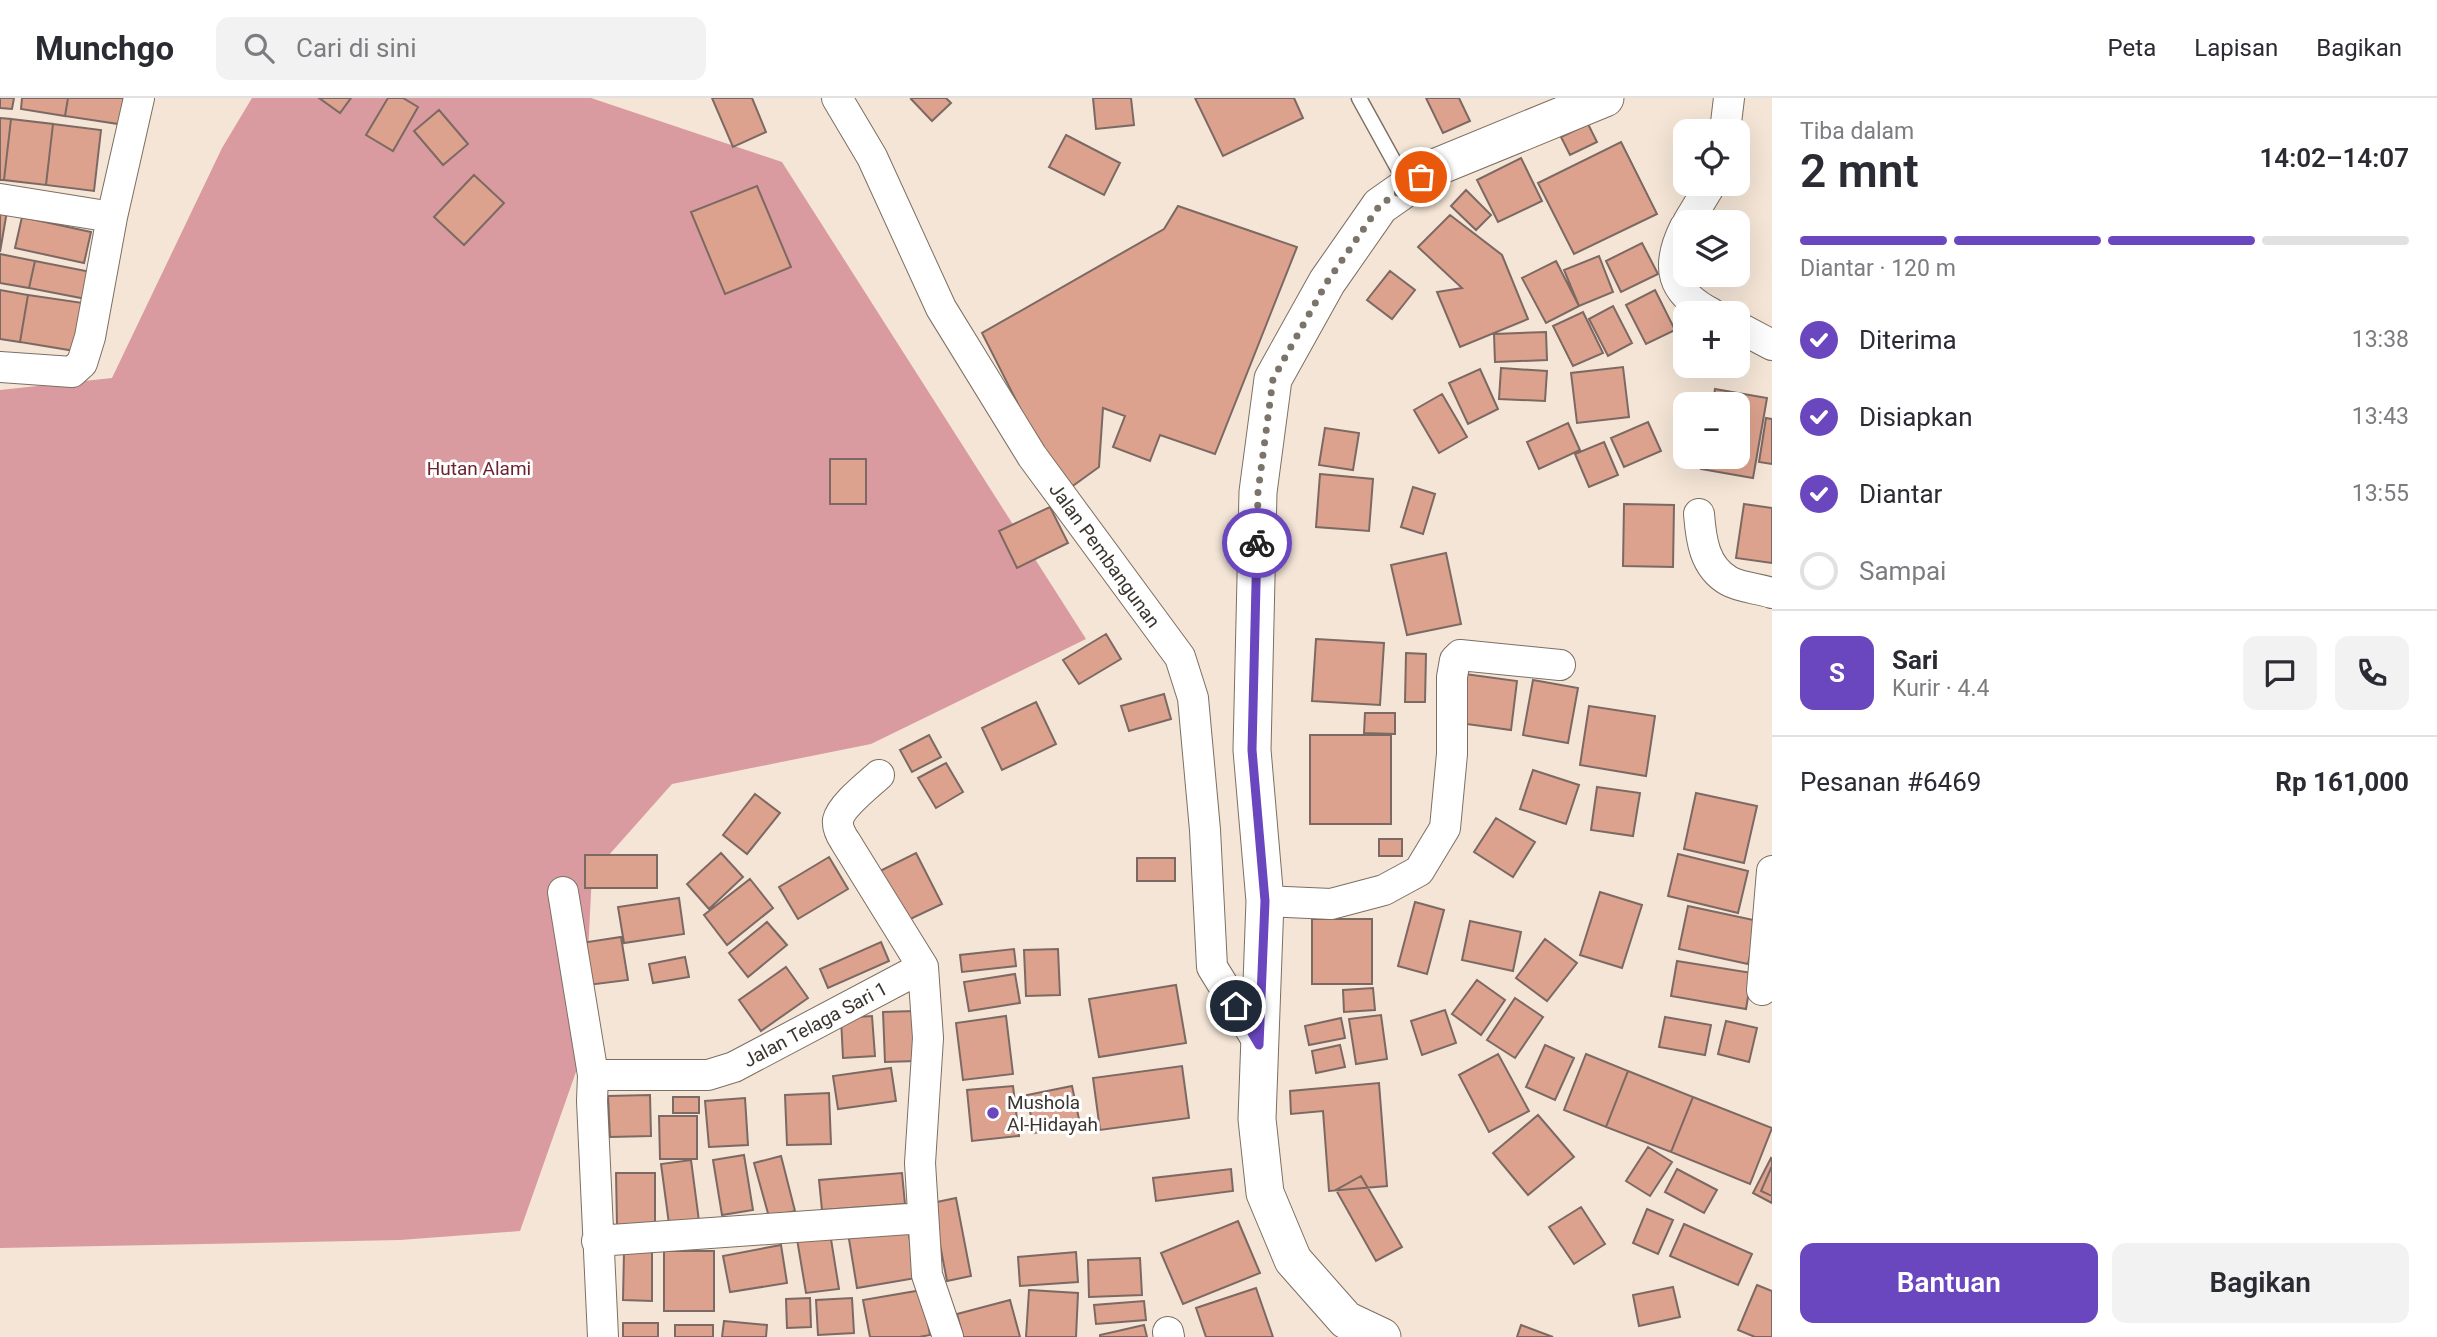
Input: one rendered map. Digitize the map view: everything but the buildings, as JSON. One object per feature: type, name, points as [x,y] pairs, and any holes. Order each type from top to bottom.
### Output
[{"type":"street","points":[[0,367],[72,372],[82,362],[90,337],[112,217],[139,98]]},
{"type":"street","name":"Jalan Pembangunan","points":[[837,98],[872,157],[941,308],[1032,456],[1180,657],[1193,698],[1205,830],[1212,967],[1259,1045]]},
{"type":"street","points":[[1382,1337],[1346,1320],[1293,1260],[1265,1193],[1257,1119],[1265,901],[1252,750],[1258,492],[1273,379],[1327,282],[1380,205],[1434,168],[1605,98]]},
{"type":"street","points":[[1726,119],[1729,98]]},
{"type":"street","points":[[0,199],[112,217]]},
{"type":"street","points":[[1680,287],[1685,298],[1690,301]]},
{"type":"street","points":[[1750,333],[1772,345]]},
{"type":"street","points":[[1699,513],[1702,544],[1714,569],[1730,582],[1772,593]]},
{"type":"street","points":[[1265,901],[1331,904],[1384,890],[1419,871],[1445,828],[1452,754],[1452,677],[1455,660],[1460,654],[1560,665]]},
{"type":"street","points":[[879,775],[848,804],[841,813],[838,824],[845,841],[923,967],[928,1038],[920,1163],[923,1218],[927,1275],[948,1337]]},
{"type":"street","points":[[1762,990],[1772,871]]},
{"type":"street","points":[[563,892],[593,1075],[591,1086],[603,1337]]},
{"type":"street","name":"Jalan Telaga Sari 1","points":[[593,1075],[708,1075],[726,1070],[923,967]]},
{"type":"street","points":[[597,1241],[923,1218]]},
{"type":"lane","points":[[1359,98],[1408,187]]},
{"type":"green space","name":"Hutan Alami","points":[[252,98],[591,98],[782,162],[1086,639],[871,744],[672,784],[592,874],[583,1052],[520,1231],[400,1240],[0,1248],[0,390],[112,378],[222,148]]},
{"type":"way so far","points":[[1257,543],[1258,492],[1273,379],[1327,282],[1380,205],[1421,177]]},
{"type":"place","name":"Mushola Al-Hidayah","points":[[993,1113]]},
{"type":"route","points":[[1236,1006],[1259,1045],[1265,901],[1252,750],[1257,543]]}]
